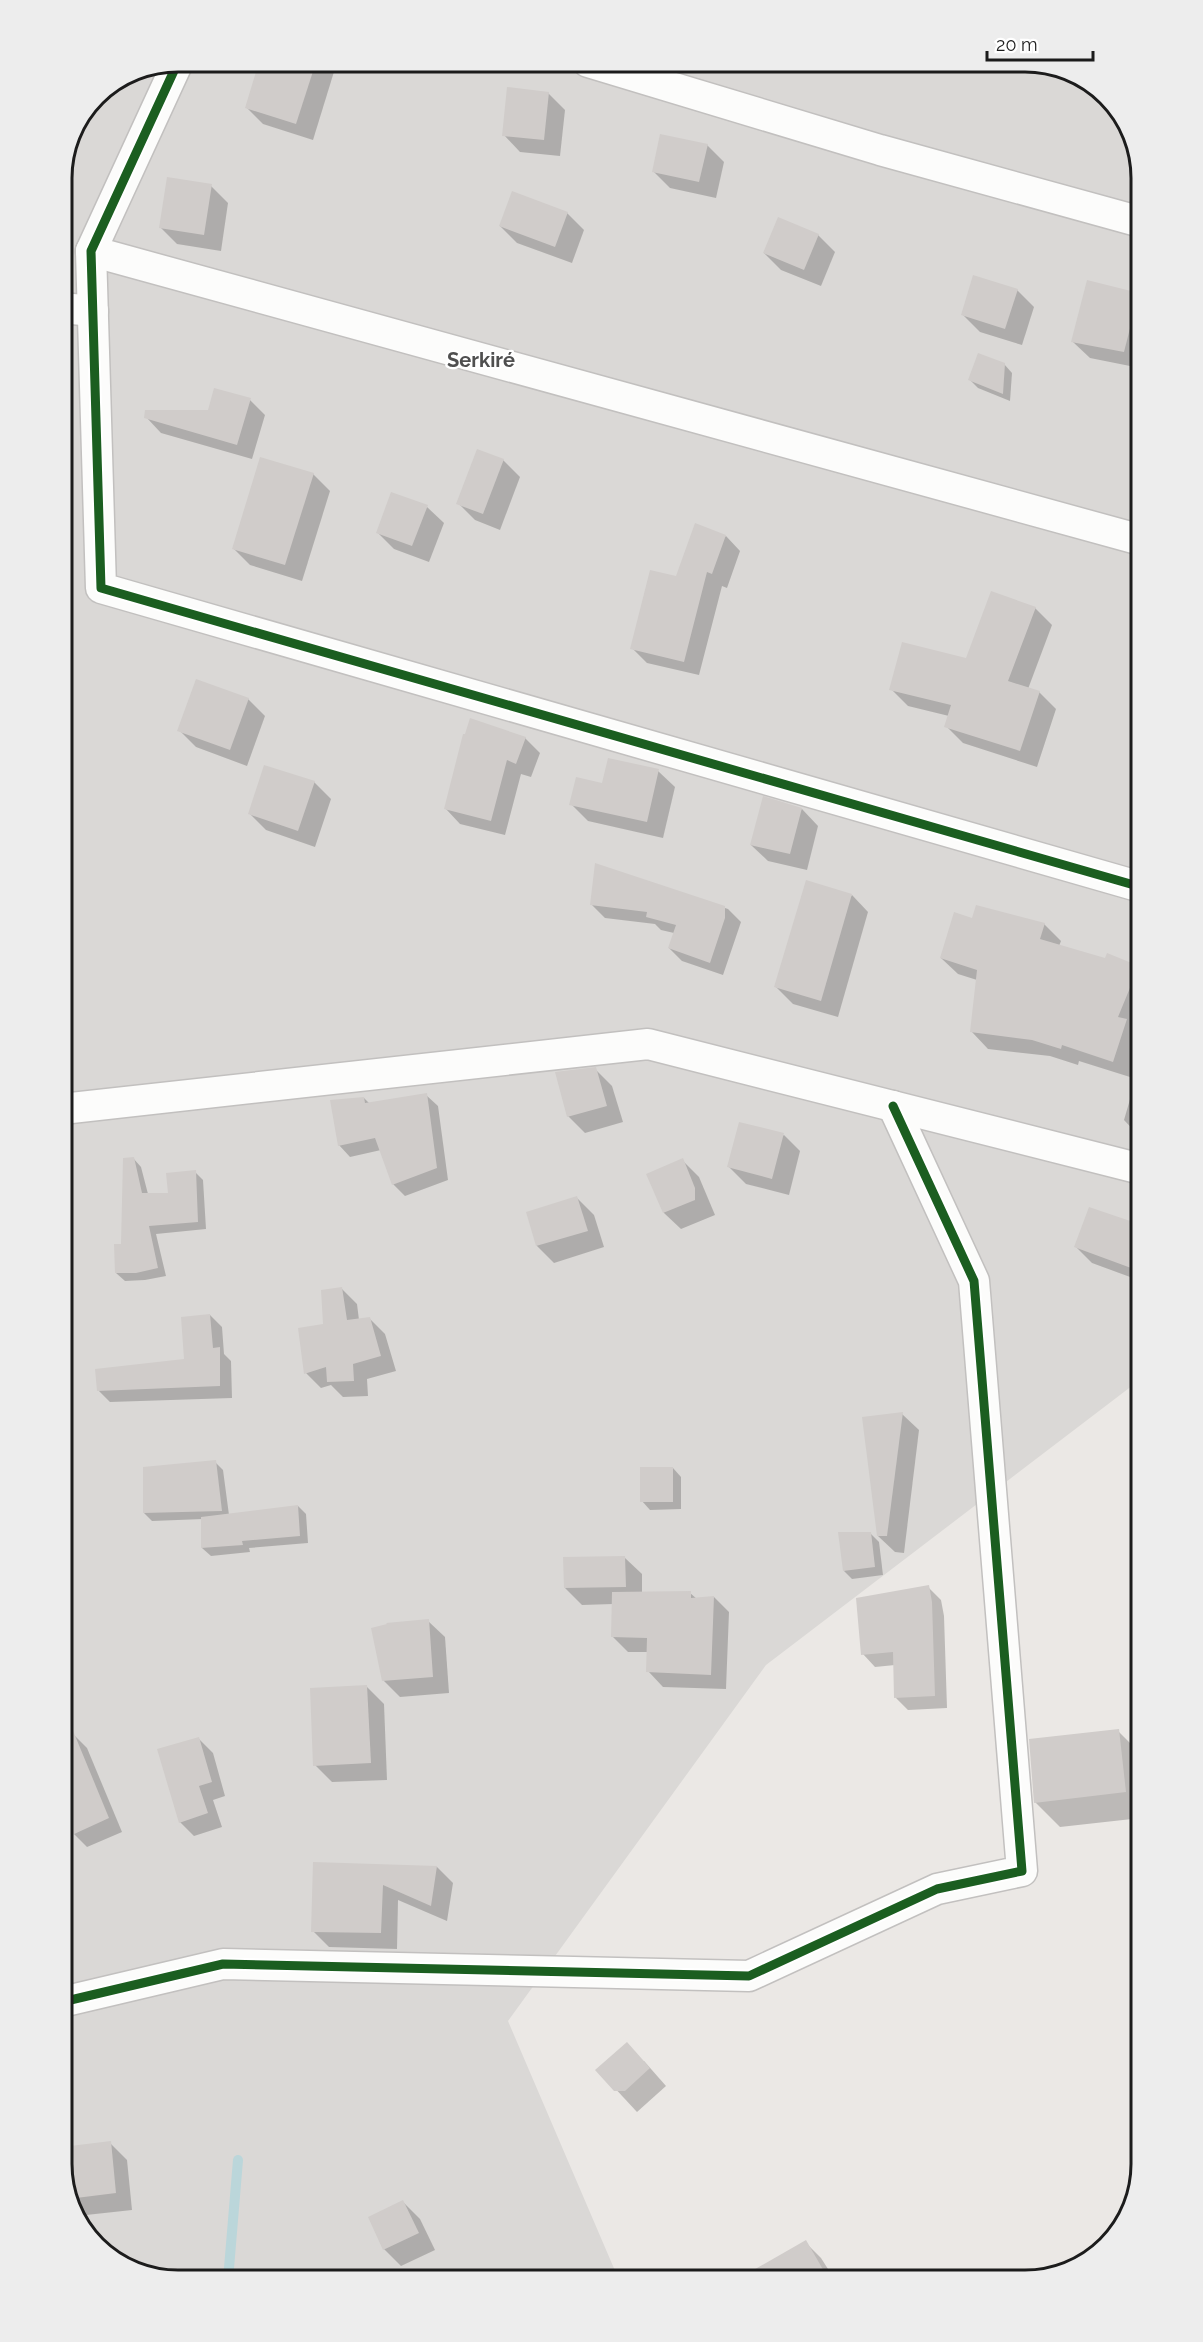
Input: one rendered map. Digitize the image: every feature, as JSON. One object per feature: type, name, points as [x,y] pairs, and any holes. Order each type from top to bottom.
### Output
[{"type":"street","points":[[173,72],[92,251],[101,588],[1131,884]]},
{"type":"street","points":[[621,72],[880,150],[1131,219]]},
{"type":"street","points":[[92,251],[1131,537]]},
{"type":"street","points":[[72,309],[93,311]]},
{"type":"street","points":[[72,1108],[648,1044],[1131,1166]]},
{"type":"street","points":[[72,2000],[223,1964],[749,1976],[938,1889],[1022,1871],[974,1281],[893,1106]]},
{"type":"shaded area","points":[[1032,72],[1046,74],[1084,90],[1109,113],[1123,137],[1131,171],[1131,1387],[766,1665],[508,2021],[615,2270],[171,2270],[144,2264],[119,2252],[98,2234],[80,2205],[72,2171],[72,171],[76,150],[86,125],[108,98],[131,83],[164,73]]},
{"type":"building","points":[[256,72],[313,72],[296,124],[245,108]]},
{"type":"building","points":[[507,87],[549,92],[544,140],[502,136]]},
{"type":"building","points":[[660,134],[708,144],[699,182],[652,172]]},
{"type":"building","points":[[167,177],[212,184],[204,235],[159,228]]},
{"type":"building","points":[[512,191],[568,212],[555,247],[499,226]]},
{"type":"building","points":[[778,217],[819,234],[804,270],[763,253]]},
{"type":"building","points":[[973,275],[1018,289],[1005,329],[961,315]]},
{"type":"building","points":[[1087,280],[1131,291],[1131,324],[1124,352],[1071,342]]},
{"type":"building","points":[[978,353],[1005,363],[1003,394],[968,380]]},
{"type":"building","points":[[214,388],[251,398],[237,445],[144,418],[145,410],[208,410]]},
{"type":"building","points":[[477,449],[504,459],[483,514],[456,504]]},
{"type":"building","points":[[260,457],[314,473],[285,565],[232,549]]},
{"type":"building","points":[[391,492],[428,505],[412,546],[376,533]]},
{"type":"building","points":[[695,523],[726,535],[712,574],[707,572],[684,662],[630,649],[650,570],[676,576]]},
{"type":"building","points":[[991,591],[1036,607],[1008,681],[1040,691],[1020,751],[944,727],[951,705],[889,690],[902,642],[966,658]]},
{"type":"building","points":[[196,679],[249,698],[230,750],[177,731]]},
{"type":"building","points":[[470,718],[526,737],[516,764],[507,760],[491,821],[444,809],[463,734],[465,734]]},
{"type":"building","points":[[608,758],[659,769],[647,822],[569,805],[576,777],[602,783]]},
{"type":"building","points":[[264,765],[315,781],[298,831],[248,814]]},
{"type":"building","points":[[763,796],[802,808],[790,854],[750,845]]},
{"type":"building","points":[[595,863],[725,906],[725,918],[710,963],[668,948],[676,925],[646,917],[647,912],[590,905]]},
{"type":"building","points":[[806,880],[852,894],[821,1001],[774,987]]},
{"type":"building","points":[[976,905],[1045,923],[1040,939],[1105,958],[1107,953],[1131,963],[1131,985],[1118,1017],[1127,1019],[1113,1062],[1062,1045],[1061,1049],[1032,1040],[970,1032],[977,970],[940,958],[954,912],[972,918]]},
{"type":"building","points":[[596,1067],[607,1106],[567,1117],[555,1072]]},
{"type":"building","points":[[427,1093],[437,1168],[392,1185],[375,1138],[338,1146],[330,1100],[364,1097],[365,1103]]},
{"type":"building","points":[[739,1122],[784,1133],[772,1179],[727,1167]]},
{"type":"building","points":[[134,1157],[142,1193],[168,1193],[166,1173],[196,1170],[198,1222],[149,1226],[158,1268],[136,1273],[115,1273],[114,1244],[121,1244],[123,1158]]},
{"type":"building","points":[[683,1158],[695,1188],[695,1200],[663,1213],[646,1174]]},
{"type":"building","points":[[577,1196],[588,1231],[536,1246],[526,1212]]},
{"type":"building","points":[[1089,1207],[1131,1221],[1131,1268],[1074,1247]]},
{"type":"building","points":[[342,1287],[347,1320],[370,1317],[381,1356],[353,1364],[354,1381],[327,1382],[326,1367],[304,1374],[298,1328],[323,1324],[321,1290]]},
{"type":"building","points":[[210,1314],[213,1348],[220,1347],[220,1386],[97,1391],[95,1369],[184,1359],[181,1317]]},
{"type":"building","points":[[903,1412],[887,1536],[877,1536],[862,1417]]},
{"type":"building","points":[[216,1460],[222,1511],[143,1513],[143,1467]]},
{"type":"building","points":[[640,1467],[673,1467],[673,1502],[640,1502]]},
{"type":"building","points":[[298,1505],[300,1536],[242,1541],[243,1545],[201,1548],[201,1517]]},
{"type":"building","points":[[838,1532],[871,1532],[875,1567],[843,1571]]},
{"type":"building","points":[[625,1556],[626,1587],[564,1588],[563,1557]]},
{"type":"building","points":[[929,1585],[932,1602],[935,1696],[894,1698],[893,1652],[861,1655],[856,1598]]},
{"type":"building","points":[[691,1591],[691,1598],[714,1596],[711,1675],[646,1672],[647,1638],[611,1637],[612,1592]]},
{"type":"building","points":[[429,1619],[433,1677],[382,1681],[371,1628],[386,1623]]},
{"type":"building","points":[[367,1685],[371,1763],[313,1766],[310,1688]]},
{"type":"building","points":[[72,1728],[109,1818],[72,1835]]},
{"type":"building","points":[[1119,1729],[1126,1792],[1034,1803],[1029,1739]]},
{"type":"building","points":[[199,1737],[212,1782],[199,1786],[208,1813],[179,1823],[157,1749]]},
{"type":"building","points":[[313,1862],[437,1866],[431,1906],[383,1885],[381,1933],[311,1932]]},
{"type":"building","points":[[627,2042],[650,2068],[625,2091],[614,2091],[595,2070]]},
{"type":"building","points":[[111,2141],[116,2193],[78,2198],[72,2171],[72,2146]]},
{"type":"building","points":[[403,2200],[419,2233],[383,2250],[368,2217]]},
{"type":"building","points":[[806,2240],[823,2270],[754,2270]]},
{"type":"waterway","points":[[229,2270],[238,2160]]},
{"type":"cycle path","points":[[173,72],[91,251],[101,588],[1131,884]]},
{"type":"cycle path","points":[[72,2000],[223,1964],[749,1976],[937,1889],[1022,1871],[974,1281],[893,1106]]},
{"type":"district","name":"Serkiré","points":[[481,360]]}]
